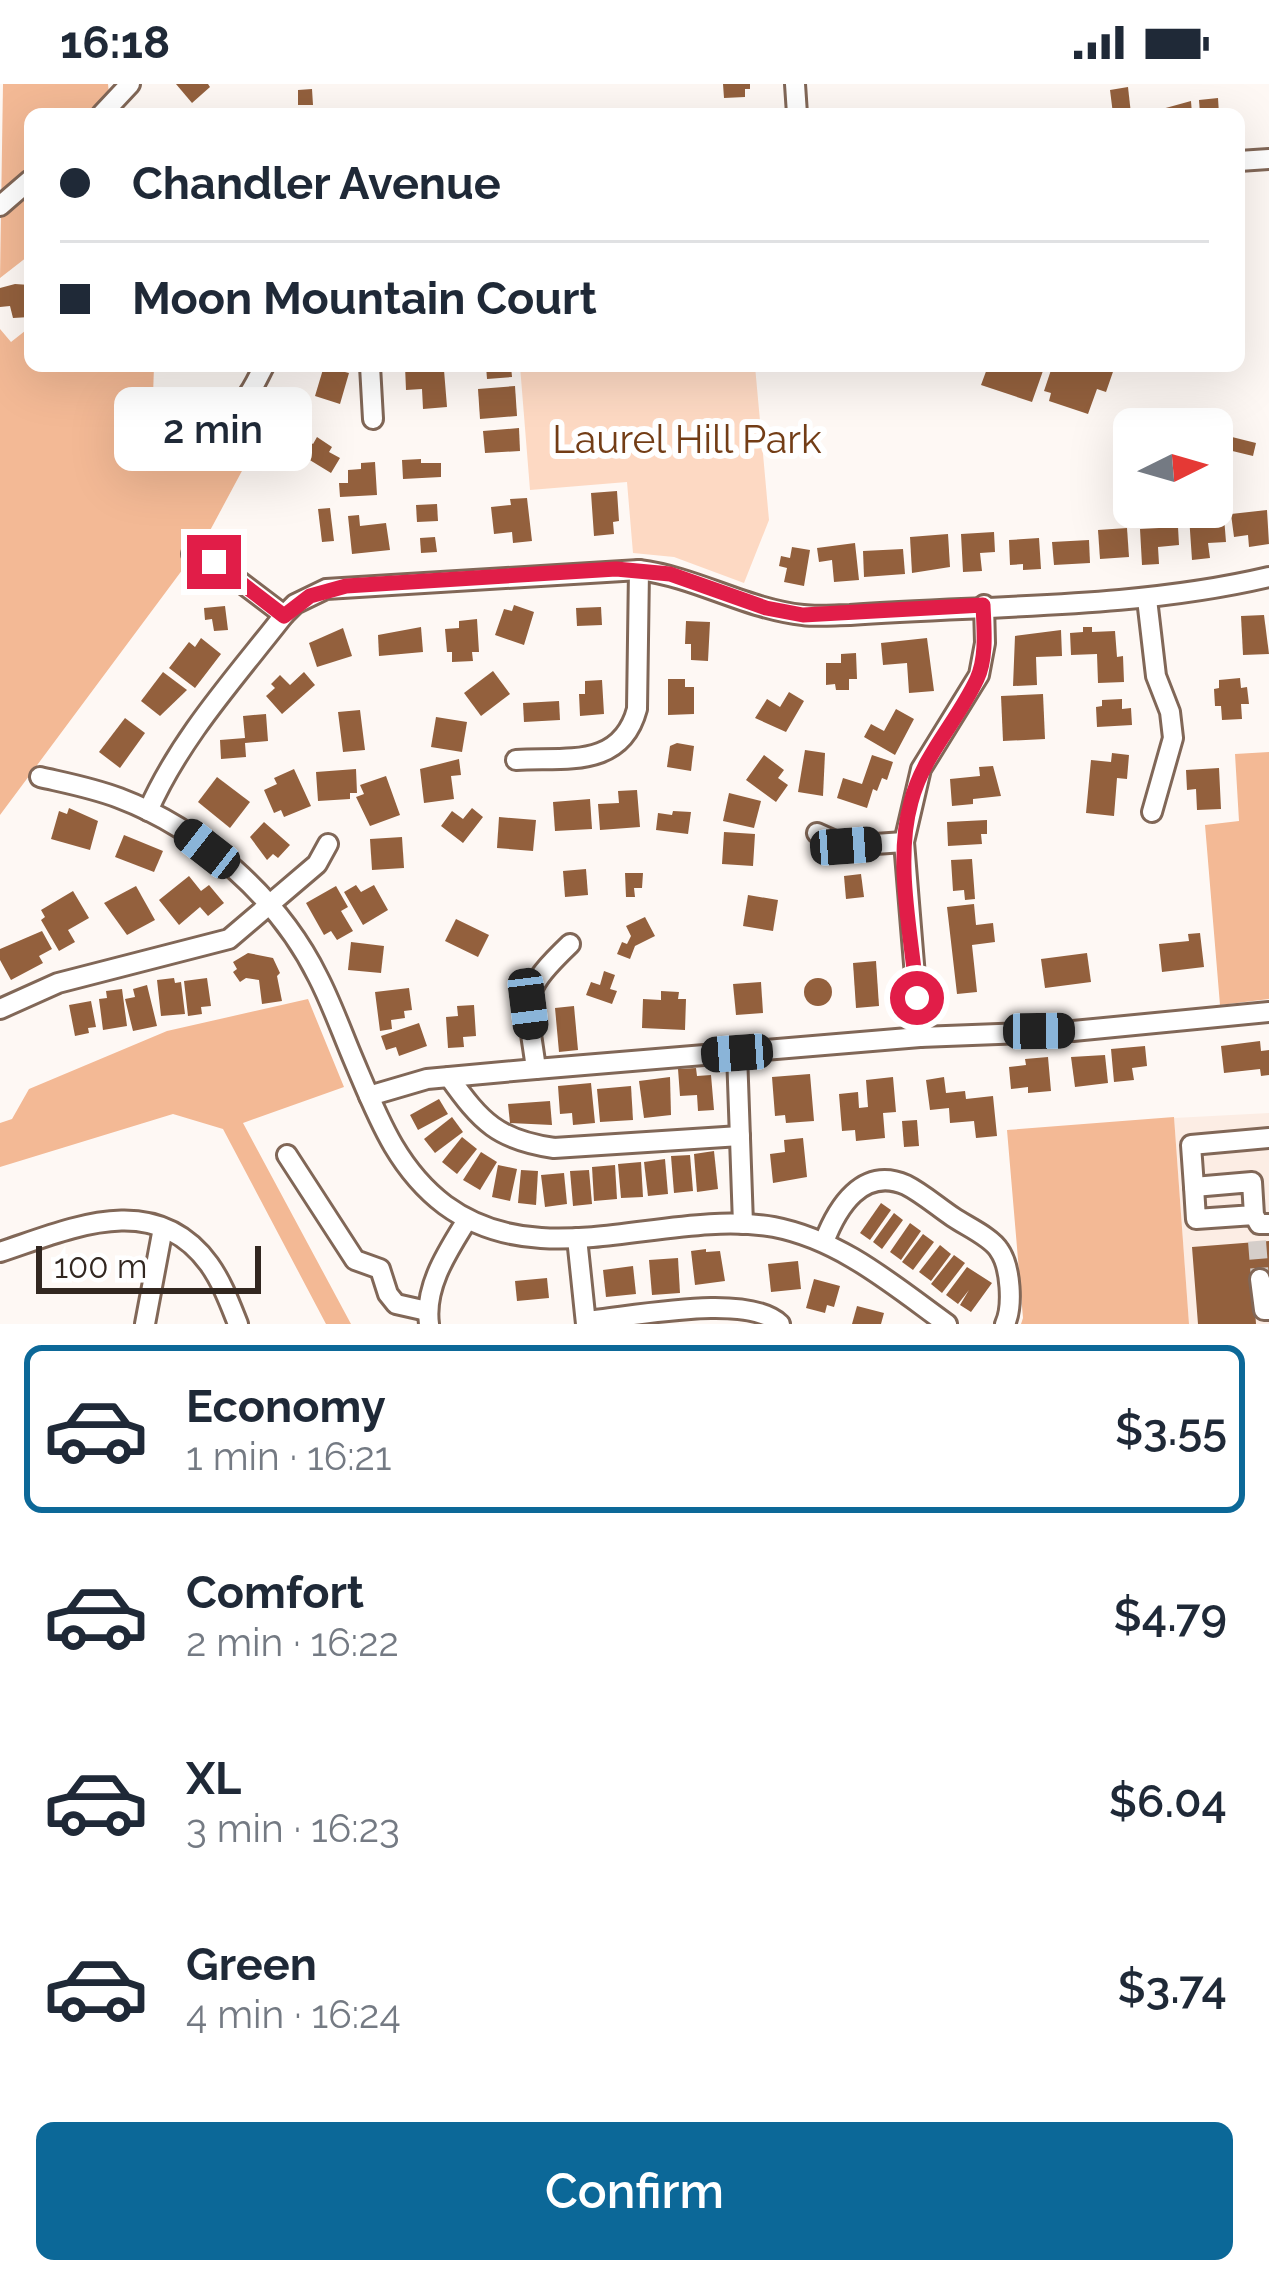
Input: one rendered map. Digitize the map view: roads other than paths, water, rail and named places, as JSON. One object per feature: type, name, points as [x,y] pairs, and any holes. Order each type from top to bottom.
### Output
[{"type":"street","points":[[108,108],[130,84]]},
{"type":"street","points":[[0,206],[24,185]]},
{"type":"street","points":[[217,413],[245,402],[261,372]]},
{"type":"street","points":[[370,372],[373,419]]},
{"type":"street","points":[[192,554],[214,562],[284,616]]},
{"type":"street","points":[[515,760],[598,755],[616,748],[631,730],[637,709],[639,570]]},
{"type":"street","points":[[148,811],[191,734],[284,616],[310,596],[346,586],[639,570],[670,574],[766,608],[803,615],[1147,599],[1201,593],[1269,577]]},
{"type":"street","points":[[1147,599],[1156,676],[1173,738],[1152,812]]},
{"type":"street","points":[[920,1037],[904,842],[921,770],[979,676],[985,643],[983,605]]},
{"type":"street","points":[[40,778],[93,790],[148,811],[183,830],[231,867],[290,931],[318,976],[392,1148],[424,1188],[466,1220],[538,1239],[714,1224],[770,1227],[824,1242],[855,1258],[947,1324]]},
{"type":"street","points":[[817,833],[846,846],[904,842]]},
{"type":"street","points":[[0,1009],[58,982],[230,939],[317,864],[328,844]]},
{"type":"street","points":[[536,1069],[528,1004],[531,986],[570,944]]},
{"type":"street","points":[[369,1096],[396,1085],[449,1077],[1269,1012]]},
{"type":"street","points":[[737,1053],[743,1224]]},
{"type":"street","points":[[449,1077],[474,1112],[499,1134],[533,1145],[554,1148],[740,1136]]},
{"type":"street","points":[[1194,1187],[1252,1182],[1259,1226],[1196,1219],[1191,1145],[1269,1138]]},
{"type":"street","points":[[287,1155],[355,1260],[380,1269],[396,1304],[428,1317],[439,1270],[466,1220]]},
{"type":"street","points":[[824,1242],[838,1208],[856,1188],[881,1182],[903,1184],[999,1249],[1010,1313],[1005,1324]]},
{"type":"street","points":[[0,1252],[110,1219],[164,1228],[207,1261],[238,1324]]},
{"type":"street","points":[[145,1324],[164,1228]]},
{"type":"street","points":[[577,1238],[586,1323],[726,1308],[752,1310],[780,1324]]},
{"type":"street","points":[[1260,1279],[1264,1310],[1269,1310]]},
{"type":"tunnel","points":[[1257,1241],[1260,1279]]},
{"type":"park label","name":"Laurel Hill Park","points":[[687,439]]}]
